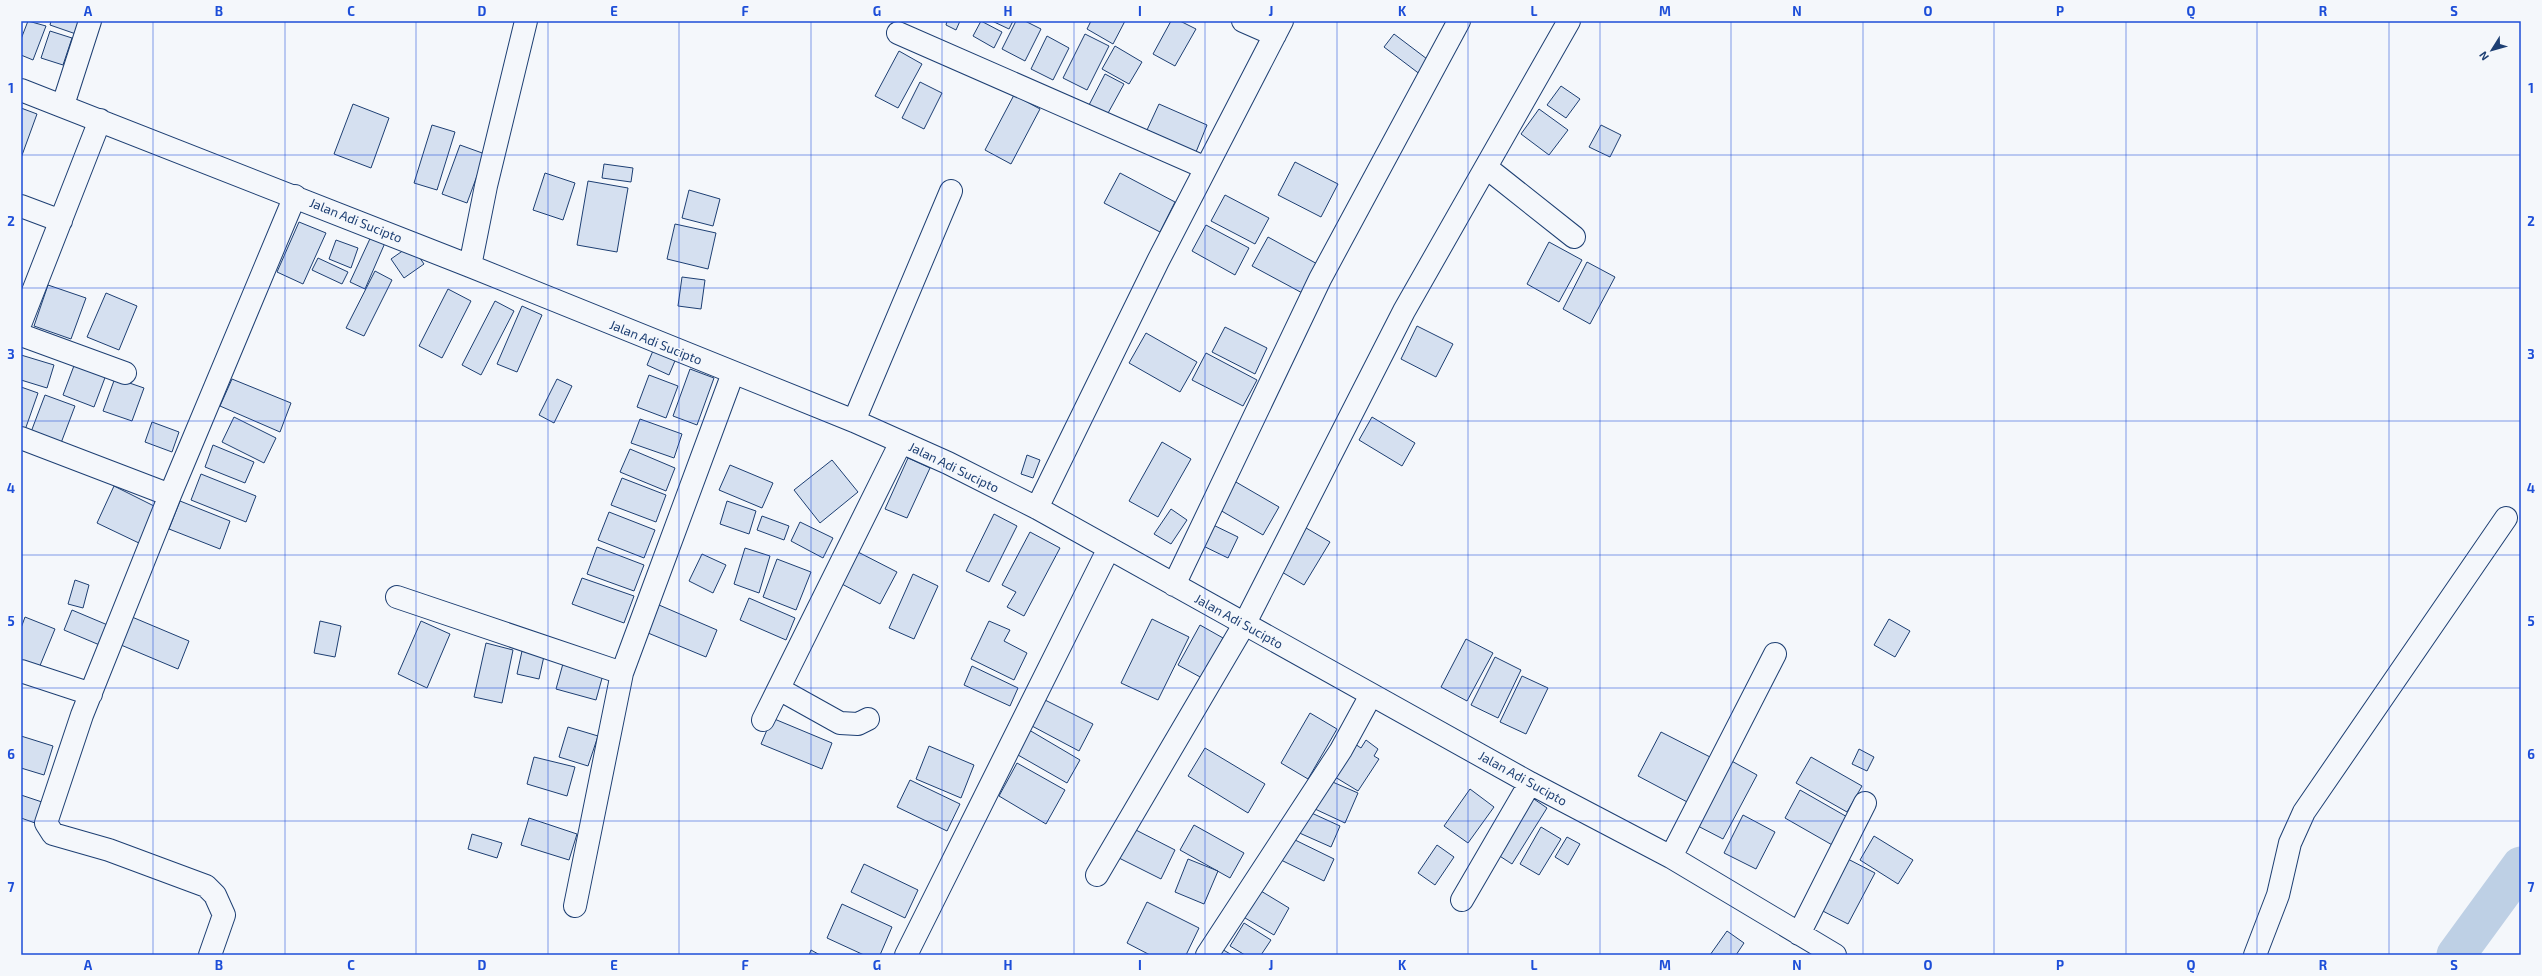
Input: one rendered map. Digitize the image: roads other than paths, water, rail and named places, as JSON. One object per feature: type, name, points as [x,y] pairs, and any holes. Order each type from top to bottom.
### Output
[{"type":"street","points":[[63,104],[90,21]]},
{"type":"street","points":[[470,266],[488,179],[526,21]]},
{"type":"street","points":[[1037,508],[1206,168],[1278,28],[1243,21]]},
{"type":"street","points":[[1174,586],[1320,279],[1459,21]]},
{"type":"street","points":[[1097,875],[1245,623],[1404,311],[1487,168],[1569,21]]},
{"type":"street","points":[[898,33],[1206,168]]},
{"type":"street","name":"Jalan Adi Sucipto","points":[[21,90],[63,104],[100,120],[295,196],[854,421],[901,442],[1037,508],[1174,586],[1245,623],[1530,783],[1671,857],[1835,955]]},
{"type":"street","points":[[21,322],[100,120]]},
{"type":"street","points":[[1487,168],[1574,237]]},
{"type":"street","points":[[854,421],[951,191]]},
{"type":"street","points":[[210,955],[224,915],[215,895],[206,886],[109,850],[53,834],[49,830],[46,823],[47,815],[91,694],[170,495],[295,196]]},
{"type":"street","points":[[21,206],[61,221]]},
{"type":"street","points":[[21,335],[125,373]]},
{"type":"street","points":[[574,906],[622,673],[733,373]]},
{"type":"street","points":[[21,438],[170,495]]},
{"type":"street","points":[[763,720],[901,442]]},
{"type":"street","points":[[2255,955],[2278,895],[2290,843],[2304,812],[2506,518]]},
{"type":"street","points":[[906,955],[1109,548]]},
{"type":"street","points":[[396,597],[622,673]]},
{"type":"street","points":[[1671,857],[1775,654]]},
{"type":"street","points":[[21,671],[91,694]]},
{"type":"street","points":[[779,689],[840,722],[858,724],[868,719]]},
{"type":"street","points":[[1207,955],[1340,750],[1371,695]]},
{"type":"street","points":[[1462,900],[1530,783]]},
{"type":"street","points":[[1799,934],[1865,803]]},
{"type":"waterway","points":[[2456,955],[2521,866]]}]
